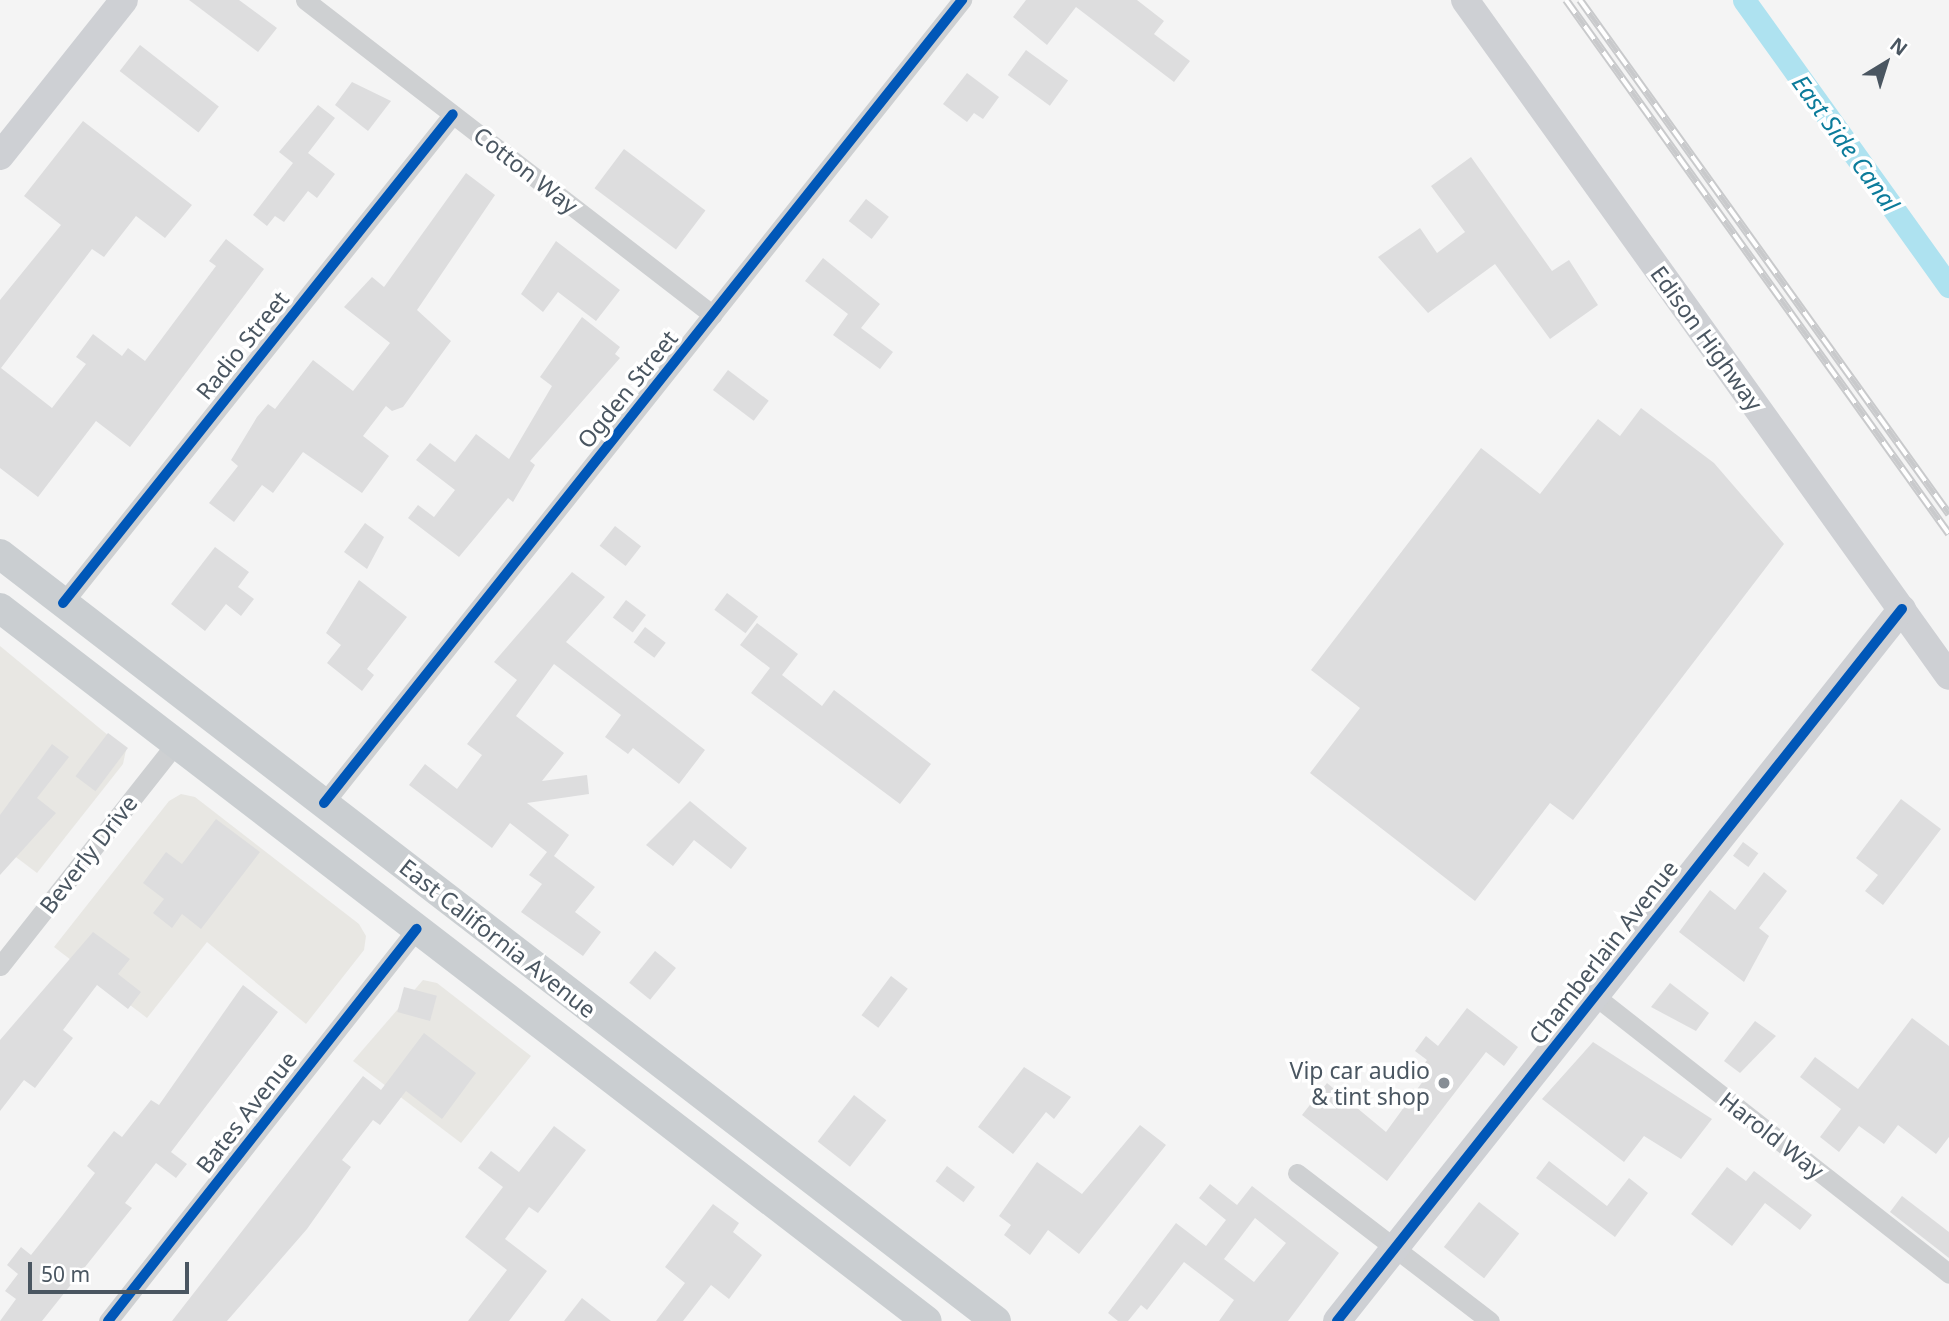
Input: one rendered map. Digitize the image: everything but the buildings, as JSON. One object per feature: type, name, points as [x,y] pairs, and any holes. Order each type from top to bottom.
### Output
[{"type":"main road","name":"East California Avenue","points":[[0,554],[996,1321]]},
{"type":"main road","name":"East California Avenue","points":[[0,608],[927,1321]]},
{"type":"main road","points":[[417,929],[433,922],[455,930],[547,999],[591,1010]]},
{"type":"main road","points":[[555,1035],[693,1116],[711,1121],[729,1114]]},
{"type":"street","points":[[0,156],[124,0]]},
{"type":"street","name":"Cotton Way","points":[[305,0],[713,315]]},
{"type":"street","name":"Ogden Street","points":[[324,803],[962,0]]},
{"type":"street","name":"Edison Highway","points":[[1465,0],[1949,676]]},
{"type":"street","name":"Radio Street","points":[[63,603],[453,114]]},
{"type":"street","name":"Chamberlain Avenue","points":[[1337,1321],[1902,610]]},
{"type":"street","name":"Beverly Drive","points":[[0,966],[176,743]]},
{"type":"street","name":"Bates Avenue","points":[[108,1321],[417,929]]},
{"type":"street","name":"Harold Way","points":[[1595,996],[1949,1274]]},
{"type":"street","points":[[1297,1172],[1490,1321]]},
{"type":"shaded area","points":[[0,646],[126,750],[123,764],[37,873],[0,845]]},
{"type":"shaded area","points":[[181,794],[195,797],[359,924],[366,936],[364,950],[306,1024],[207,942],[147,1018],[54,947],[169,801]]},
{"type":"shaded area","points":[[423,980],[437,983],[531,1056],[461,1143],[353,1061]]},
{"type":"waterway","name":"East Side Canal","points":[[1744,0],[1949,286]]},
{"type":"railway","points":[[1566,0],[1949,534]]},
{"type":"railway","points":[[1580,0],[1949,514]]},
{"type":"cycle path","points":[[324,803],[962,0]]},
{"type":"cycle path","points":[[63,603],[453,114]]},
{"type":"cycle path","points":[[1337,1321],[1902,609]]},
{"type":"cycle path","points":[[108,1321],[417,929]]},
{"type":"place","name":"Vip car audio & tint shop","points":[[1444,1083]]}]
